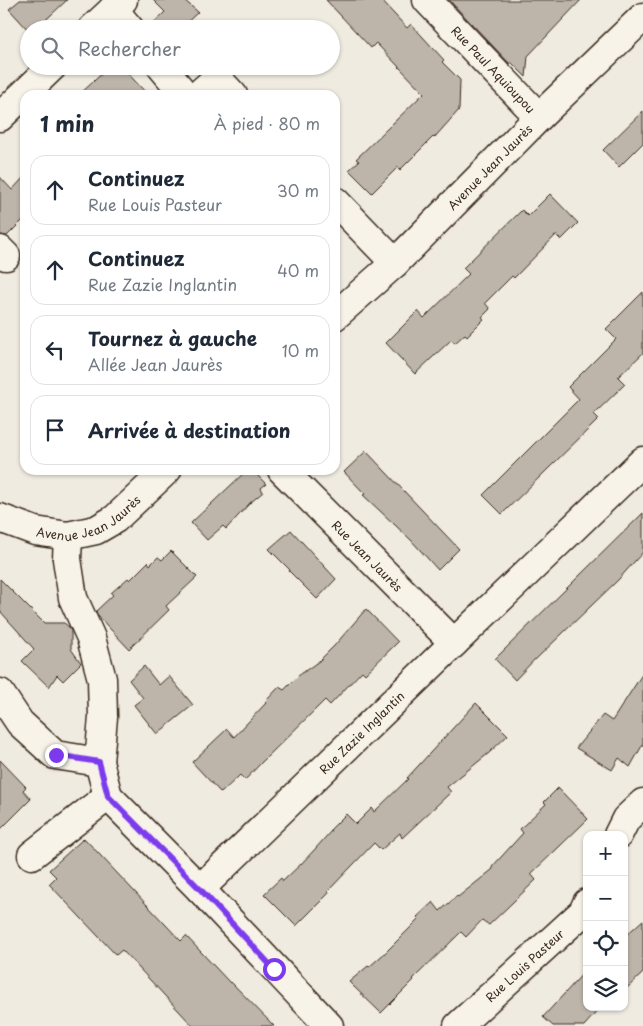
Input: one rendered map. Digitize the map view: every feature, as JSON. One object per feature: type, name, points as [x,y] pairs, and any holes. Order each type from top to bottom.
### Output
[{"type":"street","name":"Rue Paul Aquioupou","points":[[427,0],[539,117]]},
{"type":"street","points":[[109,20],[122,13]]},
{"type":"street","name":"Avenue Jean Jaurès","points":[[340,312],[395,263],[539,117],[643,17]]},
{"type":"street","points":[[28,90],[44,75]]},
{"type":"street","points":[[168,75],[181,90]]},
{"type":"street","points":[[204,90],[217,78],[228,90]]},
{"type":"street","points":[[0,117],[20,98]]},
{"type":"street","points":[[340,205],[395,263]]},
{"type":"street","name":"Rue Zazie Inglantin","points":[[200,889],[643,461]]},
{"type":"street","name":"Avenue Jean Jaurès","points":[[0,518],[35,531],[68,536],[96,530],[115,519],[162,475]]},
{"type":"street","name":"Rue Jean Jaurès","points":[[287,475],[454,642]]},
{"type":"street","points":[[68,536],[67,559],[73,598],[91,638],[102,679],[103,717],[99,762],[108,796],[200,889],[329,1026]]},
{"type":"street","points":[[0,694],[20,724],[56,755],[99,762]]},
{"type":"street","points":[[32,855],[108,796]]},
{"type":"street","points":[[620,831],[626,819],[643,803]]},
{"type":"street","name":"Rue Louis Pasteur","points":[[458,1026],[583,912]]},
{"type":"building","points":[[20,0],[67,0],[46,20],[20,21],[9,9]]},
{"type":"building","points":[[153,0],[184,0],[198,12],[190,20],[157,20],[165,12]]},
{"type":"building","points":[[326,0],[381,0],[407,28],[411,24],[444,60],[442,62],[460,80],[459,110],[434,138],[400,170],[398,167],[372,193],[349,170],[359,161],[356,159],[424,93],[376,43],[371,48]]},
{"type":"building","points":[[449,0],[581,0],[528,56],[526,77],[511,62],[510,64]]},
{"type":"building","points":[[100,75],[129,75],[143,90],[84,90]]},
{"type":"building","points":[[643,111],[643,143],[619,167],[603,150]]},
{"type":"building","points":[[0,177],[12,190],[20,181],[20,223],[7,236],[0,235]]},
{"type":"building","points":[[550,194],[578,223],[561,240],[556,235],[514,278],[512,276],[485,303],[490,309],[482,317],[484,319],[467,336],[465,334],[455,343],[451,340],[415,374],[386,343],[418,311],[424,318],[469,274],[463,268],[522,210],[528,216]]},
{"type":"building","points":[[643,292],[643,353],[618,377],[625,384],[594,414],[599,419],[502,514],[483,495],[579,399],[568,387],[616,339],[606,329]]},
{"type":"building","points":[[366,451],[459,549],[438,570],[411,540],[363,495],[365,494],[344,472]]},
{"type":"building","points":[[242,475],[257,475],[266,484],[261,488],[263,492],[226,529],[223,526],[207,540],[191,523]]},
{"type":"building","points":[[643,513],[643,552],[618,580],[515,680],[495,659]]},
{"type":"building","points":[[291,530],[336,579],[317,599],[269,549]]},
{"type":"building","points":[[171,551],[197,577],[166,606],[169,610],[129,649],[98,616],[96,611],[113,595],[111,593],[128,578],[130,580],[148,562],[150,565],[158,557],[162,560]]},
{"type":"building","points":[[0,579],[44,623],[64,623],[69,627],[71,631],[71,649],[81,663],[63,681],[57,675],[49,687],[22,661],[34,649],[0,611]]},
{"type":"building","points":[[366,609],[398,642],[365,674],[362,671],[330,705],[325,700],[245,780],[240,775],[221,793],[192,762],[227,729],[234,737],[279,687],[284,690],[298,676],[319,661]]},
{"type":"building","points":[[144,666],[159,685],[169,676],[193,705],[157,734],[134,705],[143,698],[129,680]]},
{"type":"building","points":[[643,673],[643,744],[630,767],[619,758],[612,770],[576,748],[603,715],[612,721]]},
{"type":"building","points":[[476,703],[508,735],[447,787],[451,792],[402,838],[400,833],[381,850],[374,843],[296,926],[264,894],[281,878],[283,881],[302,863],[346,814],[356,824],[372,808],[374,812],[408,779]]},
{"type":"building","points":[[0,760],[26,787],[23,790],[31,799],[0,830]]},
{"type":"building","points":[[558,788],[588,819],[531,874],[536,880],[489,925],[482,920],[466,937],[461,932],[381,1013],[349,982],[386,952],[433,902],[440,911],[493,869],[492,867],[523,833],[520,829],[546,804],[544,802]]},
{"type":"building","points":[[84,838],[181,941],[186,936],[274,1026],[193,1026],[122,950],[116,955],[49,884],[56,877],[49,870]]},
{"type":"building","points":[[643,920],[643,973],[628,987],[628,966],[628,933]]},
{"type":"building","points":[[583,973],[583,1011],[597,1011],[584,1026],[553,1026],[543,1017]]},
{"type":"route","points":[[56,755],[99,762],[108,796],[200,889],[274,969]]}]
